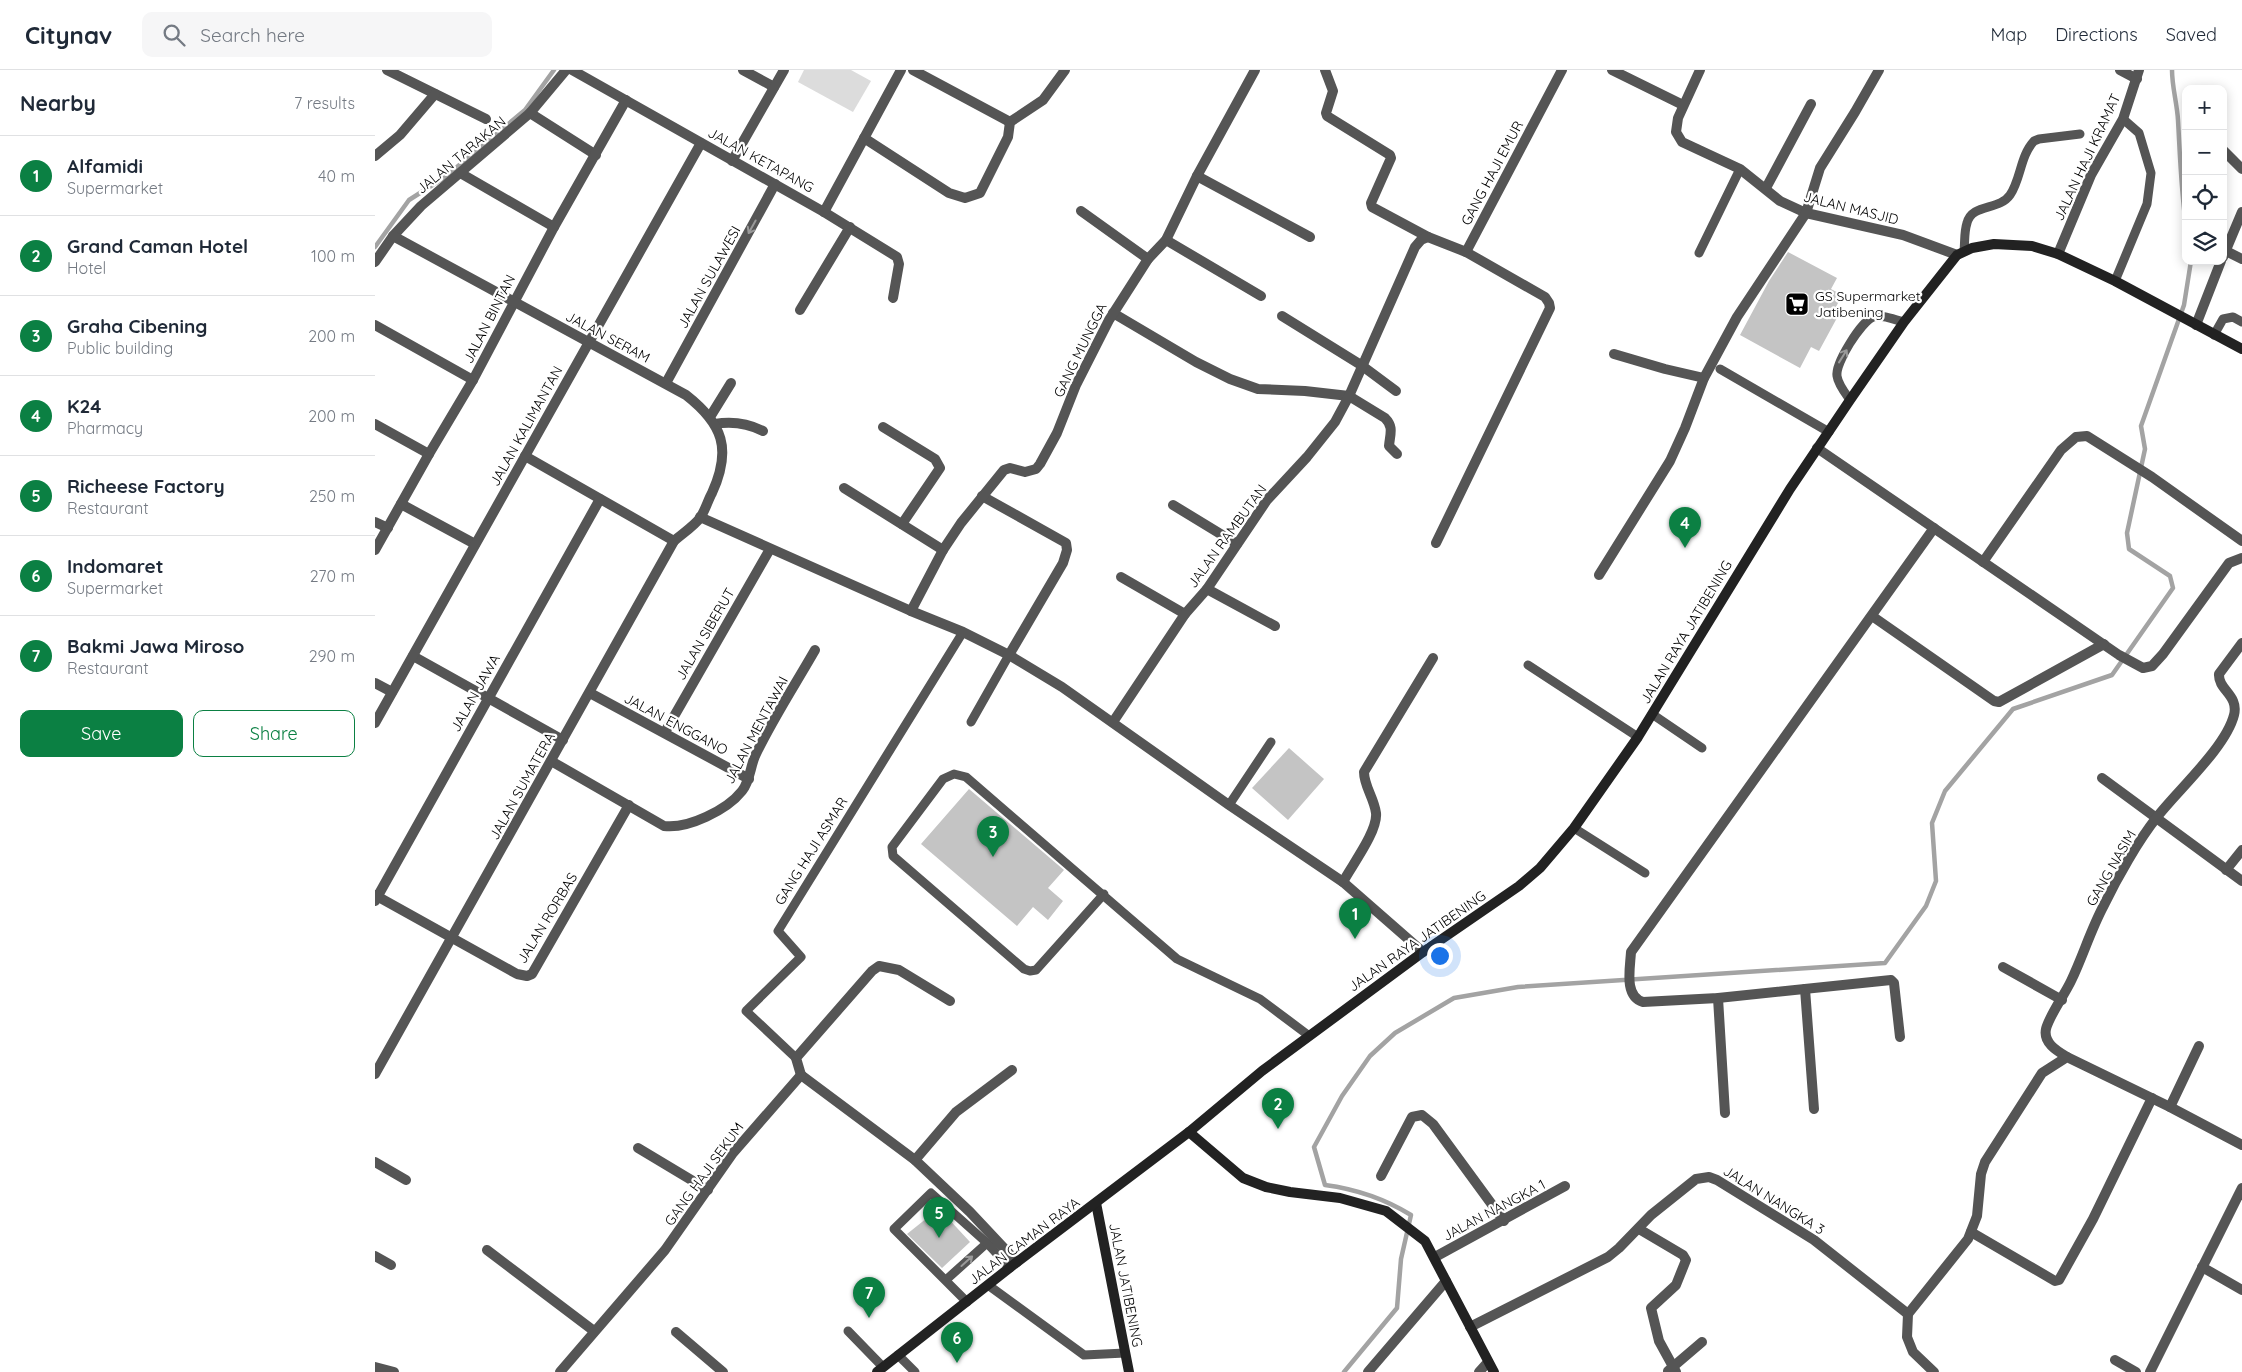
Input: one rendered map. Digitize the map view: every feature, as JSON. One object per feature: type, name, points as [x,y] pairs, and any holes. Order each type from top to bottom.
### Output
[{"type":"main road","points":[[1961,253],[1994,244],[2032,246],[2058,254],[2115,280],[2242,349]]},
{"type":"main road","name":"JALAN RAYA JATIBENING","points":[[1189,1132],[1261,1071],[1423,952],[1519,886],[1540,868],[1574,828],[1637,737],[1789,489],[1817,448],[1904,322],[1961,253]]},
{"type":"main road","points":[[1189,1132],[1243,1178],[1265,1187],[1340,1198],[1387,1211],[1425,1241],[1494,1372]]},
{"type":"main road","name":"JALAN CAMAN RAYA","points":[[880,1370],[1013,1265],[1189,1132]]},
{"type":"main road","name":"JALAN JATIBENING","points":[[1096,1203],[1129,1372]]},
{"type":"street","points":[[387,70],[486,119]]},
{"type":"street","name":"JALAN TARAKAN","points":[[375,262],[393,236],[421,206],[462,174],[530,114],[566,70]]},
{"type":"street","name":"JALAN KETAPANG","points":[[573,70],[851,227],[897,257],[899,264],[893,298]]},
{"type":"street","points":[[743,70],[774,87]]},
{"type":"street","points":[[732,161],[784,70]]},
{"type":"street","points":[[825,212],[901,70]]},
{"type":"street","points":[[913,70],[1010,122]]},
{"type":"street","points":[[864,138],[949,193],[957,197],[970,198],[980,193],[1008,137],[1010,122],[1043,100],[1065,70]]},
{"type":"street","name":"GANG MUNGGA","points":[[911,611],[943,550],[982,496],[1007,468],[1025,472],[1036,469],[1040,464],[1057,433],[1076,385],[1113,313],[1148,258],[1166,240],[1197,176],[1255,70]]},
{"type":"street","points":[[1325,70],[1333,91],[1325,113],[1327,116],[1390,155],[1391,158],[1371,203],[1372,207],[1428,237],[1466,252],[1545,298],[1549,303],[1550,308],[1437,543]]},
{"type":"street","name":"GANG HAJI EMUR","points":[[1466,252],[1562,70]]},
{"type":"street","points":[[1612,70],[1683,105]]},
{"type":"street","name":"JALAN MASJID","points":[[1700,70],[1678,118],[1676,132],[1682,142],[1740,169],[1780,201],[1806,213],[1903,235],[1961,253]]},
{"type":"street","points":[[1599,575],[1671,461],[1704,378],[1737,317],[1806,213],[1819,168],[1879,70]]},
{"type":"street","points":[[2120,70],[2138,74]]},
{"type":"street","name":"JALAN HAJI KRAMAT","points":[[2058,254],[2091,175],[2123,119],[2138,74]]},
{"type":"street","points":[[375,155],[400,135],[435,94]]},
{"type":"street","name":"JALAN BINTAN","points":[[375,550],[473,380],[513,301],[626,100]]},
{"type":"street","points":[[1766,188],[1811,104]]},
{"type":"street","points":[[530,114],[596,155]]},
{"type":"street","name":"JALAN KALIMANTAN","points":[[375,723],[701,143]]},
{"type":"street","points":[[2227,154],[2242,168]]},
{"type":"street","points":[[462,174],[554,227]]},
{"type":"street","points":[[1197,176],[1310,237]]},
{"type":"street","name":"JALAN SULAWESI","points":[[666,383],[775,184]]},
{"type":"street","points":[[1081,212],[1148,258]]},
{"type":"street","points":[[2227,249],[2242,212]]},
{"type":"street","points":[[801,310],[851,227]]},
{"type":"street","name":"JALAN SERAM","points":[[393,236],[666,383],[704,409],[712,420]]},
{"type":"street","name":"JALAN RAMBUTAN","points":[[1113,722],[1185,614],[1207,589],[1267,500],[1335,422],[1349,396],[1361,365],[1415,247],[1421,240],[1428,237]]},
{"type":"street","points":[[1166,240],[1261,296]]},
{"type":"street","points":[[2227,255],[2242,259]]},
{"type":"street","points":[[2193,323],[2219,265]]},
{"type":"street","points":[[1113,313],[1196,362],[1258,389],[1305,391],[1349,396],[1390,423],[1392,429],[1389,446],[1397,454]]},
{"type":"street","points":[[1282,316],[1361,365],[1396,391]]},
{"type":"street","points":[[375,325],[473,380]]},
{"type":"street","points":[[1614,354],[1704,378]]},
{"type":"street","points":[[731,383],[712,420],[723,452],[722,463],[719,476],[700,518],[963,632],[1062,687],[1229,805],[1343,882],[1423,952]]},
{"type":"street","points":[[712,420],[747,424],[763,432]]},
{"type":"street","points":[[375,424],[429,454]]},
{"type":"street","points":[[883,427],[935,459],[940,468],[902,524]]},
{"type":"street","points":[[1983,562],[2061,450],[2076,437],[2087,436],[2153,477],[2242,541]]},
{"type":"street","points":[[1817,448],[2119,655],[2143,668],[2152,666],[2163,654],[2229,562],[2242,558]]},
{"type":"street","points":[[525,456],[674,541]]},
{"type":"street","points":[[844,488],[943,550]]},
{"type":"street","points":[[982,496],[1066,543],[1067,550],[1063,563],[1009,656]]},
{"type":"street","name":"JALAN JAWA","points":[[376,898],[600,499]]},
{"type":"street","points":[[401,504],[475,544]]},
{"type":"street","points":[[1173,505],[1237,544]]},
{"type":"street","name":"JALAN SUMATERA","points":[[375,1074],[674,541],[700,518]]},
{"type":"street","points":[[375,522],[387,528]]},
{"type":"street","points":[[1900,1037],[1894,983],[1891,980],[1719,998],[1643,1002],[1635,1000],[1631,994],[1631,952],[1934,528]]},
{"type":"street","name":"JALAN SIBERUT","points":[[665,732],[770,548]]},
{"type":"street","points":[[1121,577],[1185,614]]},
{"type":"street","points":[[1207,589],[1275,626]]},
{"type":"street","points":[[1872,616],[1999,702],[2104,644]]},
{"type":"street","name":"GANG NASIM","points":[[2242,643],[2219,674],[2221,683],[2234,700],[2234,714],[2221,741],[2156,818],[2103,905],[2062,1000],[2046,1029],[2047,1038],[2052,1048],[2067,1057],[2170,1106],[2242,1145]]},
{"type":"street","name":"JALAN MENTAWAI","points":[[551,761],[664,826],[675,827],[699,819],[729,804],[742,791],[749,779],[756,755],[815,650]]},
{"type":"street","points":[[413,656],[563,740]]},
{"type":"street","points":[[1343,882],[1376,824],[1376,812],[1364,779],[1364,772],[1433,658]]},
{"type":"street","points":[[375,683],[392,692]]},
{"type":"street","name":"JALAN ENGGANO","points":[[590,693],[749,779]]},
{"type":"street","points":[[2102,778],[2242,881]]},
{"type":"street","name":"JALAN RORBAS","points":[[376,898],[517,974],[527,976],[532,974],[629,806]]},
{"type":"street","points":[[2226,870],[2242,850]]},
{"type":"street","points":[[949,1001],[899,970],[879,966],[872,971],[797,1058],[801,1074],[915,1160],[970,1212],[1013,1265]]},
{"type":"street","points":[[2003,967],[2062,1000]]},
{"type":"street","points":[[1805,989],[1814,1109]]},
{"type":"street","points":[[1719,998],[1725,1113]]},
{"type":"street","points":[[2170,1106],[2199,1046]]},
{"type":"street","points":[[1934,1372],[1913,1352],[1907,1337],[1909,1314],[1964,1245],[1971,1232],[1977,1216],[1981,1174],[1985,1162],[2042,1073],[2067,1057]]},
{"type":"street","points":[[915,1160],[956,1112],[1012,1070]]},
{"type":"street","name":"GANG HAJI SEKUM","points":[[560,1372],[665,1250],[733,1153],[801,1074]]},
{"type":"street","points":[[1971,1232],[2055,1281],[2059,1280],[2093,1219],[2152,1098]]},
{"type":"street","points":[[1381,1176],[1412,1117],[1422,1115],[1433,1124],[1505,1220]]},
{"type":"street","points":[[638,1148],[708,1190]]},
{"type":"street","points":[[375,1162],[406,1180]]},
{"type":"street","name":"JALAN NANGKA 3","points":[[1470,1327],[1608,1257],[1681,1189],[1696,1179],[1709,1177],[1717,1180],[1815,1240],[1909,1314]]},
{"type":"street","name":"JALAN NANGKA 1","points":[[1435,1257],[1565,1186]]},
{"type":"street","points":[[2150,1372],[2242,1188]]},
{"type":"street","points":[[1639,1229],[1683,1255],[1686,1260],[1676,1285],[1651,1308],[1659,1340],[1672,1371],[1702,1342]]},
{"type":"street","points":[[487,1250],[594,1331]]},
{"type":"street","points":[[375,1256],[391,1265]]},
{"type":"street","points":[[2202,1267],[2242,1290]]},
{"type":"street","points":[[1368,1372],[1446,1281]]},
{"type":"street","points":[[676,1332],[723,1372]]},
{"type":"street","points":[[2115,1360],[2136,1372]]},
{"type":"street","points":[[1479,1372],[1488,1362]]},
{"type":"street","points":[[375,1367],[395,1372]]},
{"type":"lane","points":[[2115,280],[2147,204],[2151,173],[2139,133],[2123,119]]},
{"type":"lane","points":[[1961,253],[1970,216],[1973,212],[1993,206],[2009,196],[2018,171],[2034,141],[2080,134]]},
{"type":"lane","points":[[1699,253],[1740,169]]},
{"type":"lane","points":[[1850,400],[1837,378],[1836,370],[1838,362],[1865,322],[1879,316],[1904,322]]},
{"type":"lane","points":[[2214,335],[2223,319],[2233,317],[2242,322]]},
{"type":"lane","points":[[1720,369],[1829,432]]},
{"type":"lane","name":"GANG HAJI ASMAR","points":[[797,1058],[746,1011],[801,957],[778,931],[963,632]]},
{"type":"lane","points":[[971,722],[1009,656]]},
{"type":"lane","points":[[1528,665],[1637,737]]},
{"type":"lane","points":[[1652,714],[1702,748]]},
{"type":"lane","points":[[1229,805],[1271,742]]},
{"type":"lane","points":[[1104,894],[1036,970],[1030,971],[1024,969],[893,856],[892,847],[943,779],[949,775],[960,774],[966,777],[1104,894],[1177,959],[1260,999],[1309,1035]]},
{"type":"lane","points":[[1574,828],[1645,873]]},
{"type":"lane","points":[[967,1302],[947,1279],[894,1228],[931,1193],[1013,1265]]},
{"type":"lane","points":[[947,1279],[987,1243]]},
{"type":"lane","points":[[988,1285],[1083,1355],[1125,1353]]},
{"type":"lane","points":[[848,1331],[880,1370]]},
{"type":"lane","points":[[899,1356],[915,1372]]},
{"type":"shaded area","points":[[804,70],[851,70],[871,81],[853,112],[798,82]]},
{"type":"building","name":"GS Supermarket Jatibening","points":[[1788,252],[1837,278],[1831,289],[1842,295],[1833,313],[1838,316],[1819,351],[1811,347],[1800,368],[1740,335],[1769,281]]},
{"type":"building","points":[[1289,748],[1324,779],[1288,820],[1252,788]]},
{"type":"building","points":[[969,789],[1064,870],[1048,888],[1063,901],[1048,920],[1033,907],[1017,926],[921,844]]},
{"type":"building","points":[[937,1210],[943,1217],[945,1215],[970,1242],[942,1268],[907,1234]]},
{"type":"waterway","points":[[375,247],[409,200],[445,177],[525,110],[554,70]]},
{"type":"waterway","points":[[2172,70],[2185,220]]},
{"type":"waterway","points":[[1344,1372],[1397,1308],[1401,1259],[1411,1215],[1391,1204],[1369,1196],[1325,1185],[1314,1147],[1342,1096],[1370,1056],[1395,1033],[1454,998],[1518,987],[1885,963],[1926,906],[1936,881],[1932,823],[1945,791],[2013,709],[2112,675],[2173,588],[2170,576],[2129,549],[2127,533],[2145,449],[2141,426],[2184,305],[2190,265]]},
{"type":"place","name":"GS Supermarket Jatibening","points":[[1797,304]]},
{"type":"place","name":"K24","points":[[1685,548]]},
{"type":"place","name":"Graha Cibening","points":[[993,857]]},
{"type":"place","name":"Alfamidi","points":[[1355,939]]},
{"type":"place","name":"Grand Caman Hotel","points":[[1278,1129]]},
{"type":"place","name":"Richeese Factory","points":[[939,1238]]},
{"type":"place","name":"Bakmi Jawa Miroso","points":[[869,1318]]},
{"type":"place","name":"Indomaret","points":[[957,1363]]}]
